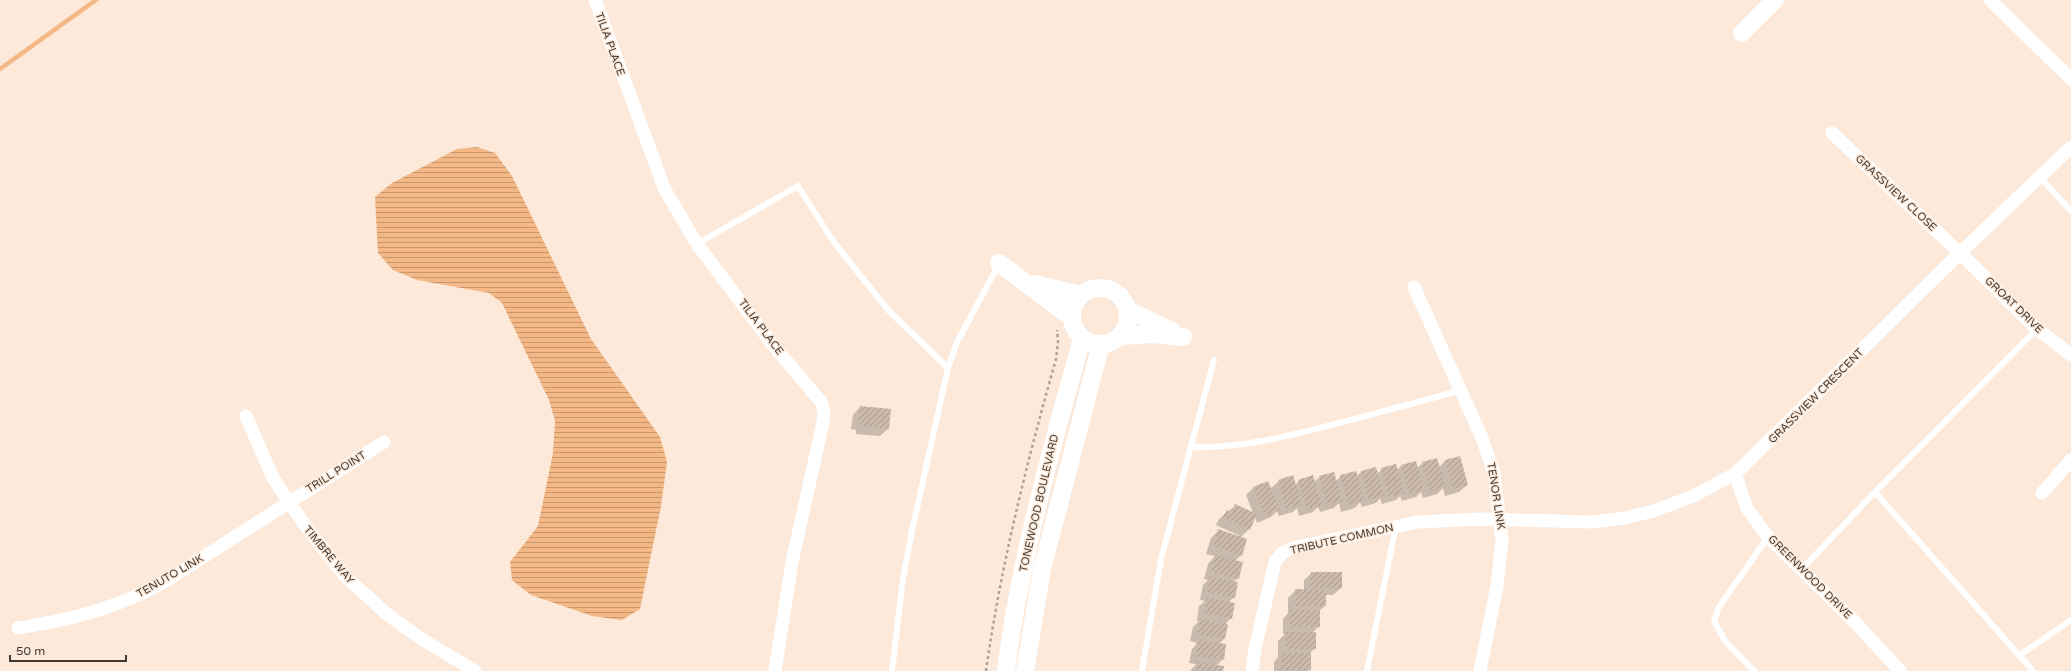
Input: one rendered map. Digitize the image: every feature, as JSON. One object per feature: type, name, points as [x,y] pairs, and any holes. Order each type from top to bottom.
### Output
[{"type":"street","name":"TILIA PLACE","points":[[595,0],[665,190],[698,244],[777,350],[822,402],[822,427],[792,562],[775,671]]},
{"type":"street","points":[[1742,34],[1775,0]]},
{"type":"street","points":[[1990,0],[2071,79]]},
{"type":"street","name":"GRASSVIEW CLOSE","points":[[1832,133],[1960,253]]},
{"type":"street","name":"GRASSVIEW CRESCENT","points":[[1501,519],[1592,522],[1626,518],[1653,511],[1691,497],[1735,474],[1960,253],[2071,147]]},
{"type":"street","name":"GROAT DRIVE","points":[[1960,253],[2037,329],[2071,355]]},
{"type":"street","points":[[1000,263],[1071,317]]},
{"type":"street","points":[[1022,281],[1080,295]]},
{"type":"street","points":[[1106,287],[1114,290],[1122,297],[1128,310],[1128,324],[1121,336],[1112,342],[1101,344],[1091,343],[1082,338],[1075,330],[1071,317],[1074,304],[1080,295],[1089,289],[1106,287]]},
{"type":"street","name":"TENOR LINK","points":[[1414,287],[1461,390],[1489,457],[1494,473],[1501,519],[1502,540],[1497,586],[1480,671]]},
{"type":"street","points":[[1121,336],[1152,334],[1184,337],[1147,321],[1128,310]]},
{"type":"street","name":"TONEWOOD BOULEVARD","points":[[1006,671],[1034,515],[1082,338]]},
{"type":"street","name":"TONEWOOD BOULEVARD","points":[[1025,671],[1042,569],[1101,344]]},
{"type":"street","name":"TIMBRE WAY","points":[[246,416],[263,458],[288,503],[323,550],[360,591],[420,638],[475,671]]},
{"type":"street","name":"TRILL POINT","points":[[288,503],[384,442]]},
{"type":"street","points":[[2042,493],[2069,465]]},
{"type":"street","name":"GREENWOOD DRIVE","points":[[1735,474],[1748,508],[1768,536],[1801,570],[1852,618],[1900,671]]},
{"type":"street","name":"TENUTO LINK","points":[[18,628],[57,622],[101,611],[143,594],[288,503]]},
{"type":"street","name":"TRIBUTE COMMON","points":[[1252,671],[1255,649],[1271,575],[1275,562],[1282,553],[1304,545],[1396,526],[1440,520],[1501,519]]},
{"type":"lane","points":[[2040,177],[2071,211]]},
{"type":"lane","points":[[698,244],[798,186],[833,242],[888,310],[948,368]]},
{"type":"lane","points":[[892,671],[903,578],[948,368],[957,342],[1000,263]]},
{"type":"lane","points":[[1801,570],[2037,329]]},
{"type":"lane","points":[[1142,671],[1161,559],[1214,360]]},
{"type":"lane","points":[[1192,447],[1212,448],[1229,446],[1310,430],[1461,390]]},
{"type":"lane","points":[[1876,492],[2033,671]]},
{"type":"lane","points":[[1367,671],[1396,526]]},
{"type":"lane","points":[[1754,671],[1725,641],[1714,621],[1719,607],[1768,536]]},
{"type":"lane","points":[[2020,655],[2071,620]]},
{"type":"shaded area","points":[[477,147],[495,153],[512,176],[591,339],[660,437],[667,462],[661,506],[640,609],[622,620],[592,616],[531,595],[512,580],[510,562],[538,526],[553,453],[555,421],[549,400],[502,303],[489,293],[417,280],[393,270],[378,253],[375,197],[392,183],[457,149]]},
{"type":"building","points":[[860,406],[891,409],[889,429],[863,426],[863,423],[858,422]]},
{"type":"building","points":[[1460,456],[1468,485],[1453,489],[1445,460]]},
{"type":"building","points":[[1437,458],[1446,487],[1430,491],[1422,462]]},
{"type":"building","points":[[1416,461],[1424,490],[1409,494],[1401,465]]},
{"type":"building","points":[[1396,464],[1404,493],[1389,497],[1381,468]]},
{"type":"building","points":[[1376,467],[1384,496],[1369,500],[1361,471]]},
{"type":"building","points":[[1356,471],[1364,500],[1349,505],[1340,475]]},
{"type":"building","points":[[1334,472],[1342,501],[1327,505],[1319,476]]},
{"type":"building","points":[[1293,475],[1302,505],[1286,509],[1278,480]]},
{"type":"building","points":[[1313,475],[1322,505],[1307,509],[1298,480]]},
{"type":"building","points":[[1268,481],[1280,510],[1265,516],[1253,487]]},
{"type":"building","points":[[1235,504],[1257,514],[1250,530],[1223,517],[1227,510],[1232,513]]},
{"type":"building","points":[[1218,529],[1247,539],[1242,556],[1213,546]]},
{"type":"building","points":[[1215,555],[1243,562],[1239,579],[1211,572]]},
{"type":"building","points":[[1311,572],[1342,572],[1342,588],[1311,588]]},
{"type":"building","points":[[1210,577],[1238,582],[1235,598],[1207,592]]},
{"type":"building","points":[[1295,589],[1326,590],[1326,606],[1295,606]]},
{"type":"building","points":[[1207,598],[1235,603],[1232,619],[1204,613]]},
{"type":"building","points":[[1290,610],[1320,610],[1320,627],[1290,627]]},
{"type":"building","points":[[1200,619],[1228,624],[1225,639],[1197,634]]},
{"type":"building","points":[[1286,632],[1316,632],[1316,649],[1286,649]]},
{"type":"building","points":[[1199,640],[1226,644],[1224,660],[1196,656]]},
{"type":"building","points":[[1281,653],[1311,653],[1311,670],[1281,670]]},
{"type":"building","points":[[1197,662],[1224,666],[1223,671],[1196,671]]},
{"type":"waterway","points":[[0,69],[96,0]]}]
